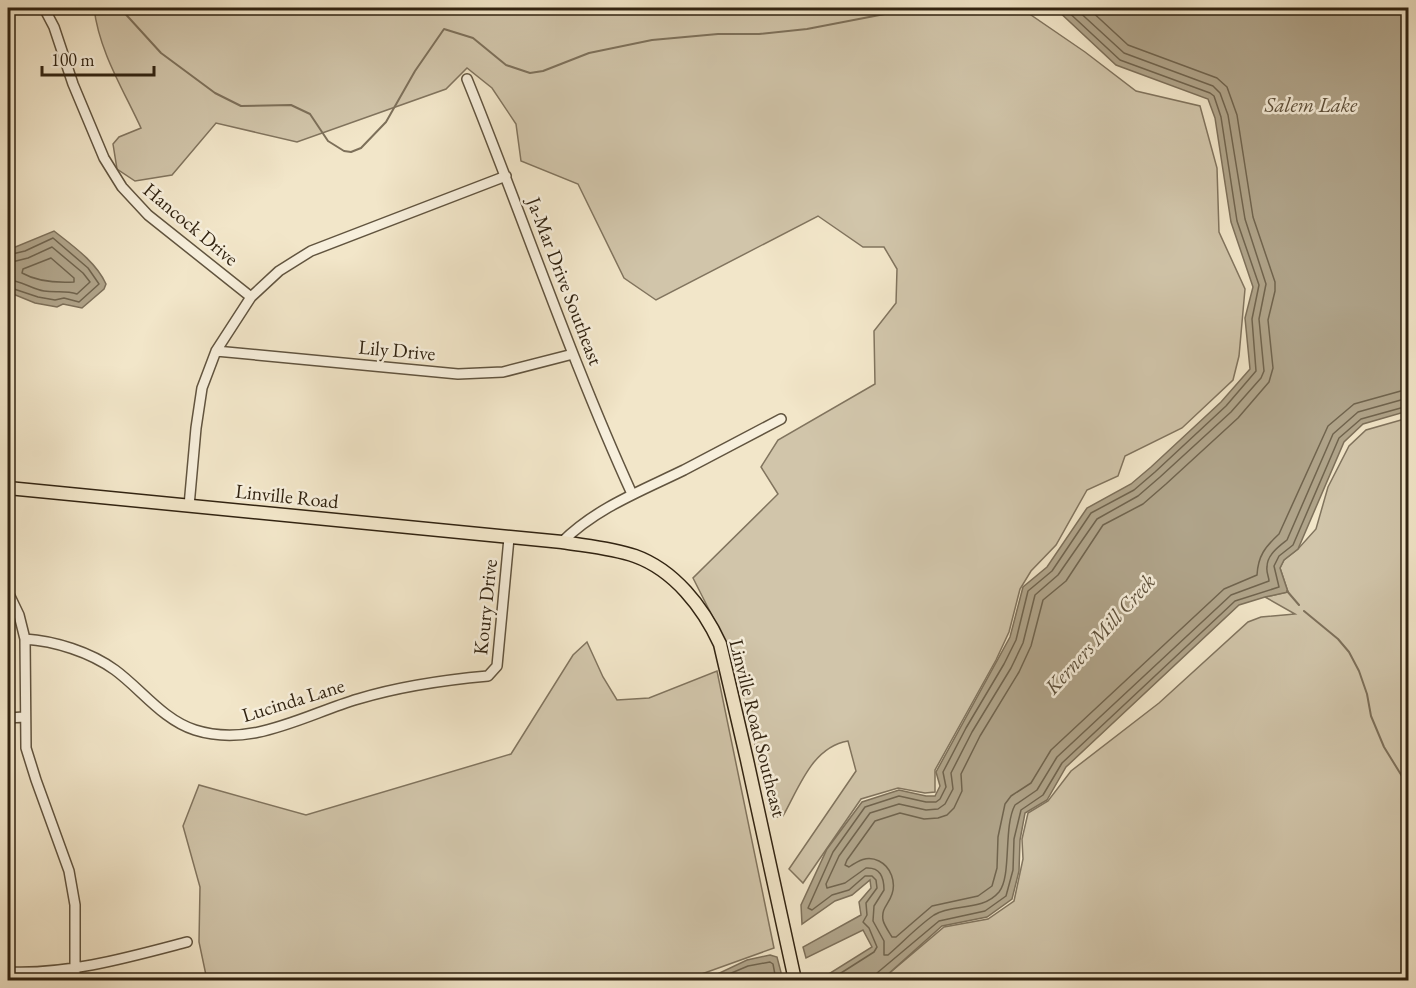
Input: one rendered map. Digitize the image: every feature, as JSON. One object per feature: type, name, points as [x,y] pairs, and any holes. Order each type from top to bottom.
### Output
[{"type":"main road","name":"Linville Road","points":[[8,488],[562,542]]},
{"type":"main road","name":"Linville Road Southeast","points":[[562,542],[633,556],[655,566],[689,595],[714,632],[724,661],[747,760],[795,981]]},
{"type":"street","name":"Hancock Drive","points":[[44,8],[54,27],[104,158],[122,187],[148,215],[251,297]]},
{"type":"street","name":"Ja-Mar Drive Southeast","points":[[467,79],[573,354],[632,494]]},
{"type":"street","points":[[189,506],[202,388],[216,351],[251,297],[279,271],[311,251],[506,176]]},
{"type":"street","name":"Lily Drive","points":[[216,351],[458,374],[503,372],[573,354]]},
{"type":"street","points":[[562,542],[576,528],[632,494],[781,419]]},
{"type":"street","name":"Koury Drive","points":[[488,676],[497,666],[509,538]]},
{"type":"street","points":[[8,592],[19,615],[25,639],[26,748],[69,871],[75,905],[75,981]]},
{"type":"street","name":"Lucinda Lane","points":[[25,639],[56,644],[87,655],[114,669],[166,714],[194,730],[237,736],[275,729],[356,700],[407,686],[488,676]]},
{"type":"street","points":[[8,718],[24,717]]},
{"type":"street","points":[[8,972],[30,973],[76,966],[145,953],[187,942]]},
{"type":"shaded area","points":[[94,8],[934,8],[936,11],[1028,13],[1136,91],[1200,106],[1217,168],[1219,232],[1245,289],[1239,356],[1233,380],[1182,428],[1125,456],[1118,476],[1087,490],[1056,545],[1031,571],[1020,589],[1009,632],[996,660],[935,770],[935,792],[925,793],[898,788],[861,799],[803,883],[789,869],[856,771],[848,741],[825,751],[816,760],[808,770],[783,816],[772,818],[736,663],[693,578],[778,494],[761,467],[778,440],[875,384],[874,331],[896,303],[897,269],[884,247],[863,247],[818,216],[656,300],[624,278],[578,184],[521,161],[516,124],[492,88],[467,68],[446,89],[297,142],[216,123],[172,175],[135,181],[117,169],[113,144],[119,137],[141,128],[106,55]]},
{"type":"shaded area","points":[[1408,418],[1408,980],[876,980],[887,975],[944,927],[988,919],[1014,901],[1023,859],[1022,839],[1028,813],[1048,801],[1071,771],[1159,703],[1248,622],[1261,617],[1295,614],[1265,597],[1288,592],[1280,568],[1284,560],[1298,549],[1316,529],[1328,487],[1349,446],[1366,430]]},
{"type":"shaded area","points":[[587,642],[603,677],[617,700],[649,698],[717,671],[774,948],[685,980],[207,980],[199,942],[200,887],[183,826],[199,785],[306,815],[511,754],[573,655]]},
{"type":"water","name":"Salem Lake","points":[[1055,8],[1390,8],[1408,14],[1408,411],[1363,424],[1344,442],[1298,549],[1284,560],[1280,568],[1288,592],[1239,605],[1066,767],[1047,800],[1025,813],[1020,840],[1019,871],[1012,899],[987,917],[942,926],[887,975],[876,980],[819,980],[872,947],[863,930],[806,958],[803,947],[861,915],[859,902],[871,888],[870,880],[852,895],[835,901],[802,924],[801,905],[827,849],[862,802],[899,790],[935,796],[940,786],[936,772],[1010,637],[1023,587],[1047,567],[1087,508],[1131,484],[1151,467],[1221,402],[1250,369],[1245,318],[1253,287],[1231,222],[1215,118],[1208,99],[1116,65]]},
{"type":"water","points":[[54,231],[90,262],[106,284],[104,289],[82,308],[63,304],[57,307],[35,303],[8,292],[8,250]]},
{"type":"water","points":[[770,955],[777,957],[783,980],[698,980],[707,979],[747,960]]},
{"type":"waterway","points":[[120,8],[161,53],[215,93],[241,106],[291,105],[310,114],[328,141],[344,151],[351,152],[361,148],[386,122],[415,71],[444,29],[473,38],[506,65],[530,73],[543,71],[589,53],[652,40],[807,29],[916,8]]},
{"type":"waterway","points":[[1287,591],[1299,605]]},
{"type":"waterway","points":[[1304,611],[1338,639],[1349,652],[1359,671],[1367,694],[1371,716],[1384,747],[1408,786]]},
{"type":"water label","name":"Kerners Mill Creek","points":[[1100,634]]}]
